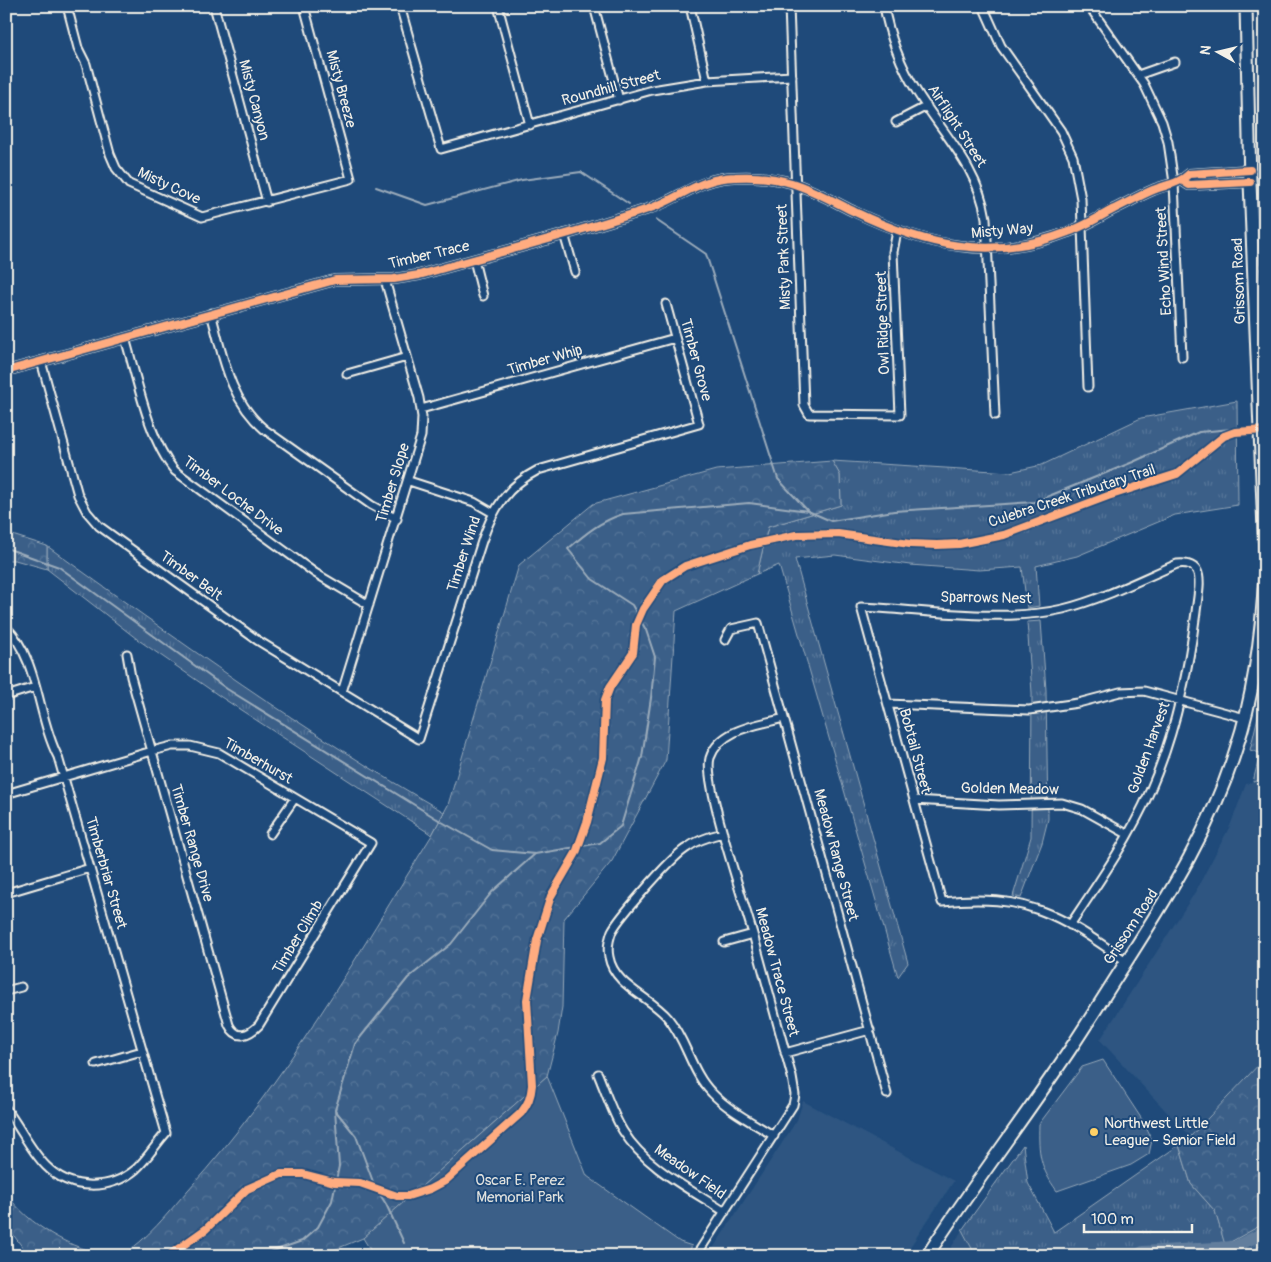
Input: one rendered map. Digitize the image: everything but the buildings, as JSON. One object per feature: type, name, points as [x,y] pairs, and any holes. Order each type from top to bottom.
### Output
[{"type":"main road","name":"Grissom Road","points":[[1246,6],[1250,176],[1265,555]]},
{"type":"main road","name":"Grissom Road","points":[[927,1256],[958,1208],[1069,1052],[1178,880],[1205,830],[1227,775],[1245,718],[1261,631],[1265,573]]},
{"type":"street","name":"Misty Cove","points":[[67,6],[78,48],[86,64],[110,154],[122,178],[138,189],[202,216],[267,202],[351,179]]},
{"type":"street","name":"Misty Canyon","points":[[214,6],[267,202]]},
{"type":"street","name":"Misty Breeze","points":[[304,6],[351,179]]},
{"type":"street","name":"Roundhill Street","points":[[400,6],[441,149],[652,90],[707,81],[792,76]]},
{"type":"street","points":[[498,6],[530,124]]},
{"type":"street","points":[[594,6],[619,100]]},
{"type":"street","points":[[690,6],[707,81]]},
{"type":"street","name":"Misty Park Street","points":[[789,6],[804,405],[809,414],[900,415]]},
{"type":"street","name":"Airflight Street","points":[[884,6],[890,30],[904,66],[927,106],[965,160],[977,183],[986,218],[995,416]]},
{"type":"street","points":[[983,6],[1001,46],[1054,119],[1068,144],[1078,179],[1082,226],[1088,387]]},
{"type":"street","name":"Echo Wind Street","points":[[1089,6],[1138,75],[1162,122],[1179,182],[1182,357]]},
{"type":"street","points":[[1138,75],[1176,62]]},
{"type":"street","points":[[896,122],[927,106]]},
{"type":"street","name":"Timber Trace","points":[[6,370],[335,280],[385,280],[420,275],[650,209],[706,181],[735,176],[766,177],[795,182]]},
{"type":"street","points":[[1179,182],[1189,186],[1250,176]]},
{"type":"street","name":"Misty Way","points":[[795,182],[897,231],[948,246],[988,249],[1037,242],[1082,226],[1139,197],[1179,182]]},
{"type":"street","name":"Owl Ridge Street","points":[[897,231],[893,252],[900,415]]},
{"type":"street","points":[[564,234],[575,272]]},
{"type":"street","points":[[474,260],[483,296]]},
{"type":"street","name":"Timber Slope","points":[[342,692],[397,519],[421,436],[421,408],[385,280]]},
{"type":"street","name":"Timber Grove","points":[[666,304],[699,424]]},
{"type":"street","points":[[212,313],[232,389],[249,416],[264,429],[356,494],[397,519]]},
{"type":"street","name":"Timber Loche Drive","points":[[125,338],[155,438],[163,456],[175,471],[316,573],[369,605]]},
{"type":"street","name":"Timber Whip","points":[[421,408],[676,338]]},
{"type":"street","points":[[347,374],[407,357]]},
{"type":"street","name":"Timber Belt","points":[[41,361],[75,486],[82,504],[106,533],[257,640],[419,739]]},
{"type":"street","name":"Timber Wind","points":[[419,739],[493,512],[512,486],[538,470],[699,424]]},
{"type":"street","points":[[409,480],[474,502],[493,512]]},
{"type":"street","name":"Sparrows Nest","points":[[861,607],[986,614],[1035,613],[1094,600],[1177,564],[1186,563],[1191,566]]},
{"type":"street","name":"Golden Harvest","points":[[1070,925],[1128,834],[1149,792],[1181,700],[1190,658],[1198,597],[1198,574],[1191,566]]},
{"type":"street","name":"Bobtail Street","points":[[861,607],[942,902],[975,899],[1004,900],[1034,907],[1070,925]]},
{"type":"street","name":"Meadow Range Street","points":[[725,640],[731,630],[758,623],[888,1094]]},
{"type":"street","name":"Timberbriar Street","points":[[6,627],[22,647],[46,729],[64,778],[166,1133],[138,1167],[127,1176],[108,1184],[81,1185],[62,1178],[45,1166],[6,1109]]},
{"type":"street","name":"Timber Range Drive","points":[[127,654],[131,677],[229,1025],[234,1033],[240,1036]]},
{"type":"street","points":[[6,696],[35,687]]},
{"type":"street","points":[[888,704],[1028,710],[1078,703],[1120,692],[1144,690],[1245,718]]},
{"type":"street","name":"Meadow Trace Street","points":[[696,1256],[790,1112],[795,1094],[709,777],[710,757],[724,738],[736,732],[784,718]]},
{"type":"street","name":"Timberhurst","points":[[6,794],[152,751],[181,746],[209,750],[230,759],[371,843]]},
{"type":"street","points":[[270,834],[295,798]]},
{"type":"street","name":"Golden Meadow","points":[[914,800],[999,805],[1062,803],[1082,809],[1128,834]]},
{"type":"street","points":[[724,833],[700,840],[676,856],[617,923],[610,939],[609,957],[611,966],[621,980],[652,1002],[668,1018],[681,1038],[695,1071],[706,1087],[721,1101],[774,1136]]},
{"type":"street","name":"Timber Climb","points":[[240,1036],[251,1033],[272,1005],[371,843]]},
{"type":"street","points":[[6,892],[90,868]]},
{"type":"street","points":[[1070,925],[1126,961]]},
{"type":"street","points":[[724,942],[753,934]]},
{"type":"street","points":[[6,991],[21,987]]},
{"type":"street","points":[[785,1054],[870,1030]]},
{"type":"street","points":[[96,1064],[142,1051]]},
{"type":"street","name":"Meadow Field","points":[[598,1074],[620,1125],[638,1151],[658,1168],[725,1212]]},
{"type":"shaded area","points":[[1265,779],[1265,1058],[1190,1137],[1100,1040],[1194,894],[1230,826],[1246,784]]},
{"type":"shaded area","points":[[803,1101],[954,1181],[904,1256],[708,1256],[797,1120]]},
{"type":"shaded area","points":[[962,1230],[976,1256],[946,1256]]},
{"type":"green space","points":[[1237,401],[1238,505],[1175,515],[1077,556],[1036,566],[1039,606],[1027,608],[1022,567],[979,570],[910,565],[835,555],[795,559],[908,963],[898,977],[779,565],[757,574],[768,527],[841,505],[840,475],[832,461],[1010,472],[1042,465],[1141,418]]},
{"type":"green space","points":[[832,461],[840,475],[841,505],[768,527],[757,574],[676,611],[666,760],[612,861],[564,919],[562,1007],[558,1033],[547,1076],[363,1238],[319,1256],[121,1256],[140,1242],[165,1217],[256,1107],[318,1018],[432,835],[448,805],[519,565],[593,504],[716,470]]},
{"type":"green space","points":[[6,533],[47,546],[47,569],[15,560],[6,560]]},
{"type":"green space","points":[[47,546],[292,718],[444,812],[432,835],[221,697],[137,639],[47,569]]},
{"type":"green space","points":[[1041,621],[1046,690],[1048,819],[1042,843],[1021,898],[1013,896],[1031,837],[1032,693],[1027,622]]},
{"type":"green space","points":[[1265,687],[1265,779],[1253,782],[1260,753],[1250,750]]},
{"type":"green space","points":[[1265,1058],[1265,1223],[1225,1245],[1215,1211],[1191,1184],[1179,1145],[1190,1137]]},
{"type":"green space","name":"Northwest Little League - Senior Field","points":[[1103,1060],[1143,1121],[1152,1140],[1149,1154],[1131,1165],[1057,1191],[1051,1183],[1041,1160],[1039,1124],[1082,1067]]},
{"type":"green space","name":"Oscar E. Perez Memorial Park","points":[[547,1076],[587,1176],[680,1242],[692,1246],[686,1256],[374,1256],[363,1238]]},
{"type":"green space","points":[[1023,1145],[1028,1183],[1054,1232],[1179,1145],[1191,1184],[1215,1211],[1225,1244],[1265,1223],[1265,1242],[1246,1256],[976,1256],[962,1230]]},
{"type":"green space","points":[[6,1193],[26,1216],[52,1234],[81,1248],[110,1256],[29,1256],[6,1225]]},
{"type":"waterway","points":[[376,187],[427,205],[522,180],[581,172],[629,204]]},
{"type":"waterway","points":[[656,220],[706,254],[778,479],[808,511]]},
{"type":"waterway","points":[[259,1256],[302,1241],[318,1227],[332,1201],[339,1166],[335,1110],[355,1044],[408,978],[451,944],[492,892],[535,854],[600,843],[621,826],[642,757],[655,657],[646,630],[632,605],[592,579],[568,549],[575,543],[601,524],[623,514],[749,503],[808,511],[831,521],[894,511],[1034,502],[1133,462],[1199,432],[1242,428]]},
{"type":"waterway","points":[[6,548],[59,567],[227,689],[442,822],[492,850],[535,854]]},
{"type":"waterway","points":[[335,1110],[356,1136],[375,1187],[386,1204],[404,1243]]},
{"type":"waterway","points":[[1136,1256],[1143,1252],[1235,1247],[1265,1232]]},
{"type":"cycle path","points":[[6,371],[335,280],[394,279],[419,275],[620,218],[659,205],[700,185],[722,178],[753,177],[784,181],[811,190],[881,224],[908,234],[960,246],[986,248],[1040,241],[1068,232],[1148,192],[1181,180],[1189,174],[1250,170]]},
{"type":"cycle path","points":[[1183,181],[1189,185],[1250,182]]},
{"type":"cycle path","name":"Culebra Creek Tributary Trail","points":[[168,1256],[206,1229],[247,1189],[281,1174],[303,1174],[334,1182],[360,1183],[397,1196],[408,1196],[430,1189],[445,1181],[521,1113],[530,1097],[532,1085],[527,1000],[537,940],[551,896],[576,853],[587,822],[603,758],[605,700],[610,687],[633,653],[636,625],[643,609],[663,580],[685,566],[750,545],[796,535],[838,534],[910,544],[937,545],[959,544],[1004,535],[1108,496],[1177,474],[1224,436],[1235,432],[1265,430]]},
{"type":"place","name":"Northwest Little League - Senior Field","points":[[1094,1132]]}]
